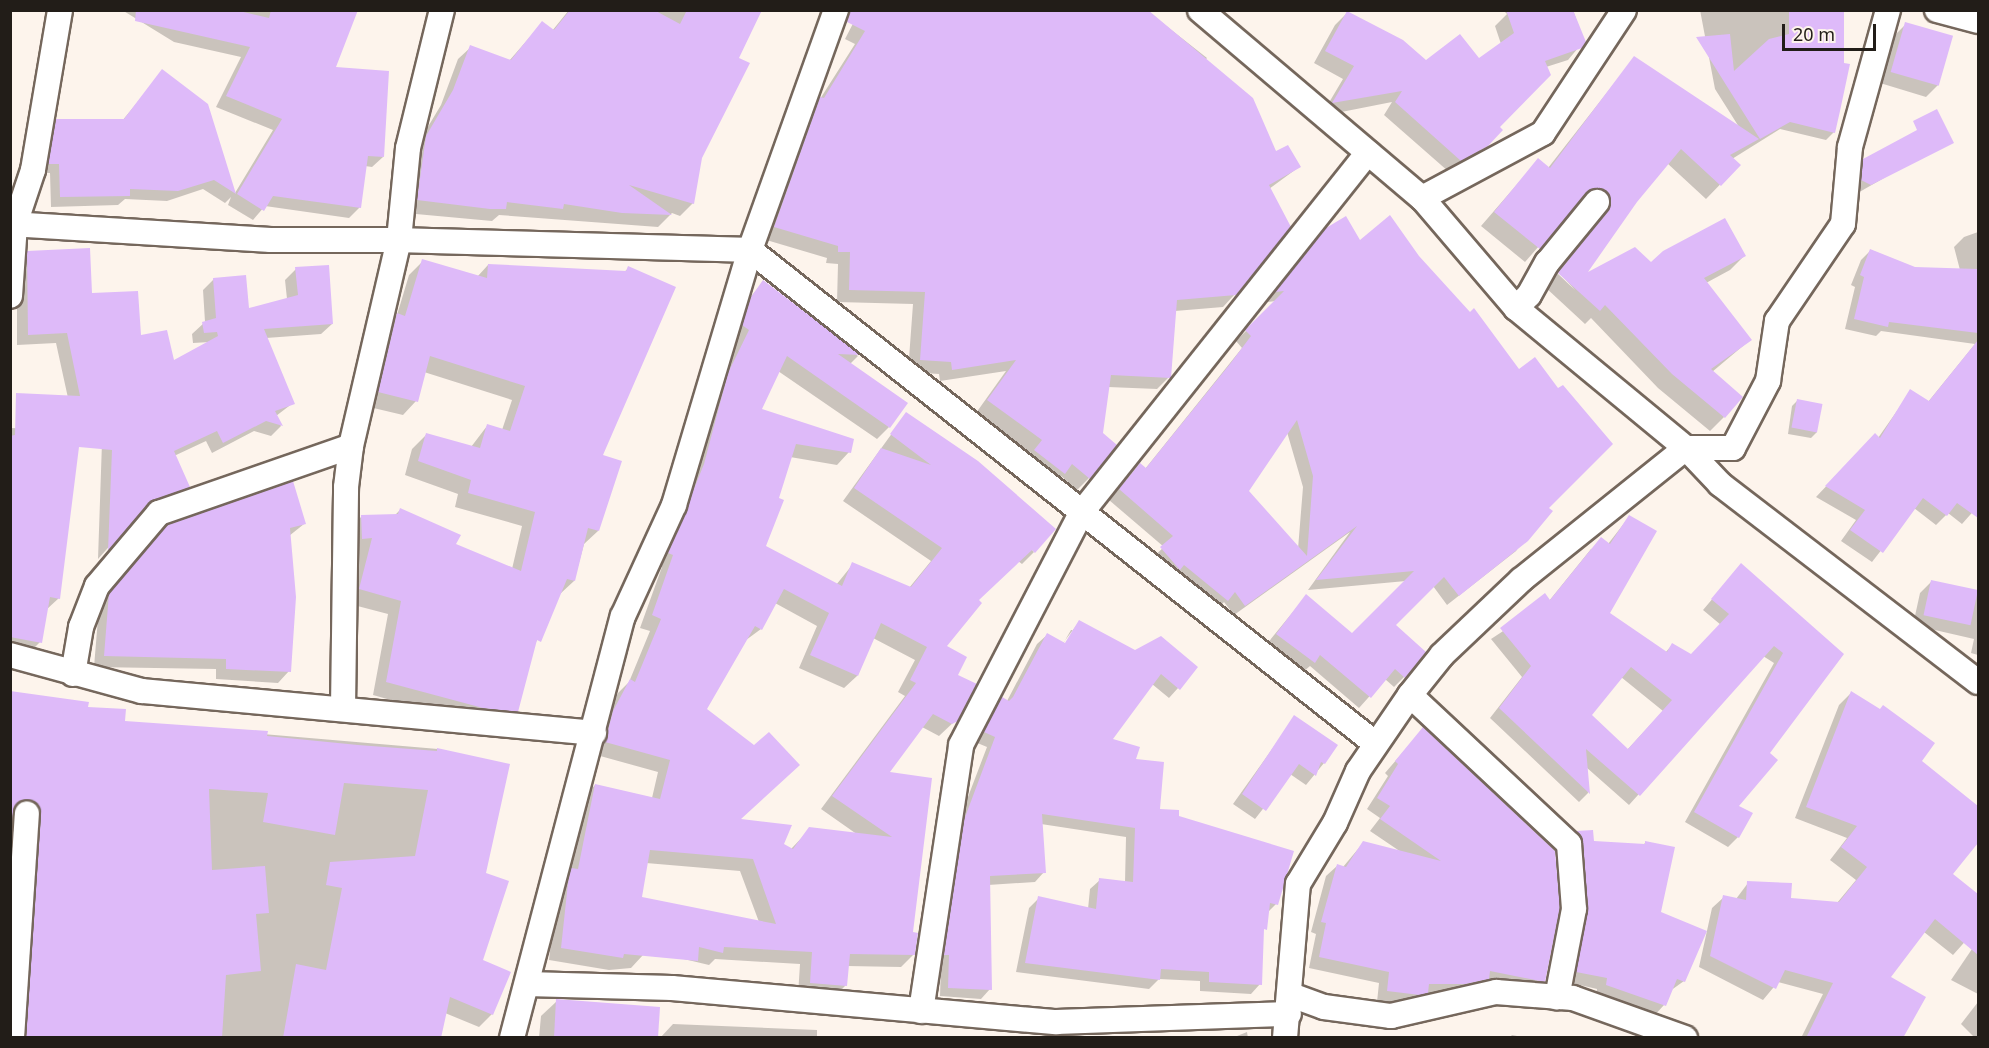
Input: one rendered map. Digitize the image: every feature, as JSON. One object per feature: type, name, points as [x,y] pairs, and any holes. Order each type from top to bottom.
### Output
[{"type":"street","points":[[10,296],[13,224],[33,170],[60,10]]},
{"type":"street","points":[[343,708],[346,487],[351,446],[399,240],[408,148],[442,10]]},
{"type":"street","points":[[512,1038],[594,733],[622,616],[674,505],[750,250],[836,10]]},
{"type":"street","points":[[1200,10],[1422,198],[1516,308],[1686,448],[1720,484],[1978,682]]},
{"type":"street","points":[[1422,198],[1543,133],[1624,10]]},
{"type":"street","points":[[1285,1038],[1290,1005],[1298,884],[1335,823],[1358,771],[1410,695],[1442,655],[1521,580],[1686,448],[1733,448],[1768,381],[1777,321],[1843,224],[1850,147],[1888,10]]},
{"type":"street","points":[[1937,10],[1978,21]]},
{"type":"street","points":[[921,1011],[961,745],[1082,512],[1368,153]]},
{"type":"street","points":[[1516,308],[1529,295],[1547,263],[1597,202]]},
{"type":"street","points":[[13,224],[271,240],[399,240],[750,250],[1376,744]]},
{"type":"street","points":[[73,674],[81,627],[97,586],[159,513],[351,446]]},
{"type":"street","points":[[10,655],[142,692],[343,708],[594,733]]},
{"type":"street","points":[[1410,695],[1569,844],[1574,909],[1557,997]]},
{"type":"street","points":[[12,1038],[27,814]]},
{"type":"street","points":[[527,984],[672,988],[1056,1022],[1290,1005],[1391,1016],[1496,992],[1572,998],[1685,1038]]},
{"type":"building","points":[[136,10],[235,10],[269,18],[271,10],[358,10],[336,67],[389,71],[384,157],[368,156],[361,208],[273,196],[264,211],[237,194],[282,119],[226,96],[250,47],[135,21]]},
{"type":"building","points":[[570,10],[654,10],[680,24],[687,10],[762,10],[739,58],[750,63],[702,158],[694,204],[629,185],[672,215],[622,213],[564,204],[563,209],[507,202],[506,209],[490,209],[417,200],[426,136],[453,90],[470,45],[511,60],[542,21],[554,30]]},
{"type":"building","points":[[850,10],[1148,10],[1253,98],[1276,151],[1288,145],[1301,167],[1269,185],[1291,227],[1236,295],[1177,300],[1171,378],[1111,375],[1103,433],[1117,445],[1090,479],[1072,464],[1065,474],[1034,450],[1042,440],[987,400],[1016,360],[952,370],[951,362],[920,360],[925,292],[849,290],[850,252],[838,252],[838,246],[774,227],[820,97],[824,98],[865,31],[847,22]]},
{"type":"building","points":[[1506,10],[1573,10],[1586,42],[1582,48],[1545,61],[1551,75],[1500,127],[1503,130],[1488,146],[1461,161],[1395,102],[1402,91],[1332,103],[1354,66],[1325,51],[1347,11],[1403,40],[1426,60],[1460,34],[1479,58],[1514,33]]},
{"type":"building","points":[[1789,11],[1844,12],[1844,63],[1850,64],[1840,111],[1835,133],[1790,122],[1760,139],[1696,37],[1730,34],[1734,71],[1769,39],[1789,34]]},
{"type":"building","points":[[1905,22],[1953,36],[1939,86],[1891,72]]},
{"type":"building","points":[[1634,56],[1759,139],[1730,155],[1741,165],[1721,186],[1681,149],[1637,202],[1588,272],[1635,247],[1651,262],[1663,251],[1725,218],[1746,256],[1704,278],[1752,340],[1711,369],[1743,397],[1725,418],[1672,374],[1605,305],[1600,311],[1558,273],[1608,211],[1611,204],[1606,191],[1599,188],[1586,193],[1540,249],[1494,212],[1538,158],[1550,168]]},
{"type":"building","points":[[162,69],[208,104],[236,194],[214,180],[178,191],[130,189],[130,196],[60,197],[59,164],[48,164],[56,119],[124,119]]},
{"type":"building","points":[[1937,109],[1954,143],[1871,185],[1861,180],[1863,159],[1917,130],[1913,121]]},
{"type":"building","points":[[1390,215],[1419,256],[1470,312],[1474,308],[1519,369],[1535,357],[1558,388],[1563,385],[1613,444],[1549,508],[1553,511],[1528,541],[1459,596],[1444,577],[1396,625],[1426,652],[1405,678],[1395,669],[1371,698],[1320,655],[1315,663],[1276,634],[1306,594],[1352,633],[1414,571],[1316,580],[1357,526],[1245,606],[1235,592],[1228,601],[1184,565],[1180,570],[1160,547],[1173,536],[1119,489],[1140,463],[1146,468],[1230,364],[1251,336],[1245,330],[1284,291],[1275,292],[1326,228],[1346,216],[1360,240]],"holes":[[[1297,420],[1313,476],[1307,556],[1249,491]]]},
{"type":"building","points":[[90,248],[92,293],[138,291],[141,335],[167,330],[174,360],[218,336],[217,332],[204,333],[202,322],[216,318],[213,278],[246,275],[249,308],[298,295],[295,267],[329,265],[333,324],[264,329],[295,404],[275,411],[283,426],[266,421],[223,443],[217,431],[174,451],[190,487],[149,503],[108,551],[112,450],[79,447],[60,599],[50,597],[42,643],[10,637],[10,436],[15,435],[16,393],[80,396],[67,333],[28,335],[27,251]]},
{"type":"building","points":[[1870,249],[1915,267],[1978,269],[1978,333],[1889,322],[1888,327],[1854,319],[1864,277],[1860,275]]},
{"type":"building","points":[[422,259],[487,278],[488,264],[626,271],[628,266],[676,287],[603,455],[622,461],[599,531],[588,528],[575,581],[567,579],[541,642],[537,640],[518,712],[483,708],[386,682],[401,601],[359,589],[372,538],[362,539],[361,515],[398,514],[400,508],[461,535],[456,544],[521,571],[535,512],[468,493],[471,480],[418,461],[426,433],[480,448],[487,424],[510,431],[525,386],[430,356],[418,402],[378,392],[397,313],[405,316]]},
{"type":"building","points":[[763,280],[861,355],[838,354],[908,403],[890,428],[787,356],[762,409],[854,439],[851,453],[796,444],[779,498],[784,500],[766,546],[842,586],[852,562],[911,587],[942,548],[854,488],[881,448],[931,465],[890,434],[906,412],[978,461],[1056,529],[1035,553],[1032,550],[979,600],[982,603],[947,646],[967,657],[958,675],[977,684],[958,721],[952,724],[933,714],[890,772],[932,778],[913,932],[918,933],[915,955],[850,954],[847,986],[810,983],[812,952],[724,947],[723,953],[699,947],[698,961],[624,954],[623,958],[561,948],[571,868],[578,869],[595,784],[660,799],[670,760],[605,742],[613,711],[630,679],[635,682],[661,619],[652,615],[673,555],[668,553],[704,464],[728,373],[749,330],[742,325],[751,297]],"holes":[[[784,589],[829,613],[810,655],[858,676],[881,623],[927,647],[910,680],[916,683],[832,796],[892,837],[809,827],[793,849],[784,844],[792,825],[741,819],[800,765],[769,732],[754,745],[707,709],[755,626],[762,630]],[[650,850],[753,859],[776,924],[642,897]]]},
{"type":"building","points":[[1978,340],[1978,518],[1957,503],[1947,516],[1923,498],[1883,553],[1850,530],[1865,510],[1825,486],[1875,433],[1880,438],[1910,389],[1929,401]]},
{"type":"building","points":[[1797,399],[1823,404],[1817,432],[1791,427]]},
{"type":"building","points":[[293,481],[306,524],[290,528],[296,597],[291,672],[226,669],[226,659],[104,656],[109,593],[167,525]]},
{"type":"building","points":[[1629,515],[1657,531],[1610,613],[1667,652],[1672,643],[1691,654],[1729,614],[1711,599],[1741,563],[1844,654],[1770,753],[1778,760],[1739,806],[1753,813],[1739,838],[1694,812],[1783,653],[1774,646],[1640,796],[1586,749],[1590,794],[1499,708],[1531,666],[1500,628],[1545,593],[1550,600],[1601,537],[1610,544]],"holes":[[[1631,667],[1672,700],[1628,749],[1592,715]]]},
{"type":"building","points":[[1931,580],[1978,590],[1970,625],[1924,615]]},
{"type":"building","points":[[1079,620],[1135,650],[1161,636],[1198,667],[1180,690],[1161,674],[1113,739],[1140,747],[1136,759],[1164,762],[1160,809],[1179,810],[1179,816],[1294,851],[1278,905],[1270,903],[1267,930],[1264,929],[1262,985],[1209,982],[1209,972],[1161,969],[1160,980],[1025,963],[1038,896],[1096,909],[1099,878],[1133,882],[1135,828],[1042,814],[1046,873],[990,876],[992,990],[948,988],[949,955],[944,955],[964,820],[995,737],[984,732],[1002,697],[1009,701],[1013,697],[1047,633],[1065,643]]},
{"type":"building","points":[[10,691],[89,702],[88,707],[126,709],[125,721],[268,731],[267,736],[358,745],[437,751],[437,748],[510,764],[486,873],[509,881],[483,960],[511,972],[493,1015],[450,997],[441,1038],[283,1038],[296,964],[326,970],[342,888],[326,885],[330,862],[415,856],[428,790],[344,783],[335,835],[263,822],[268,793],[209,789],[212,870],[265,866],[269,913],[256,914],[261,971],[226,975],[222,1038],[26,1038],[41,815],[34,802],[27,800],[16,806],[10,847]]},
{"type":"building","points":[[1851,691],[1880,709],[1883,705],[1935,743],[1922,761],[1978,806],[1978,843],[1953,874],[1978,894],[1978,955],[1935,919],[1891,977],[1926,997],[1903,1038],[1806,1038],[1833,983],[1785,970],[1776,989],[1710,956],[1723,895],[1746,900],[1747,881],[1792,883],[1791,898],[1839,902],[1867,867],[1841,847],[1857,826],[1806,807]]},
{"type":"building","points":[[1294,715],[1338,745],[1325,764],[1321,762],[1316,776],[1299,764],[1266,811],[1242,794]]},
{"type":"building","points":[[1423,727],[1555,851],[1560,908],[1545,982],[1490,971],[1489,979],[1465,984],[1429,984],[1428,993],[1420,995],[1387,991],[1389,972],[1319,957],[1326,923],[1321,922],[1337,864],[1346,867],[1363,841],[1441,861],[1380,819],[1390,806],[1377,798],[1398,764],[1395,761]]},
{"type":"building","points":[[1593,830],[1594,841],[1645,844],[1645,841],[1675,847],[1661,912],[1707,931],[1685,982],[1677,979],[1666,1006],[1606,985],[1607,978],[1576,972],[1588,908],[1583,843],[1576,831]]},
{"type":"building","points":[[556,999],[660,1007],[658,1038],[554,1038]]}]
